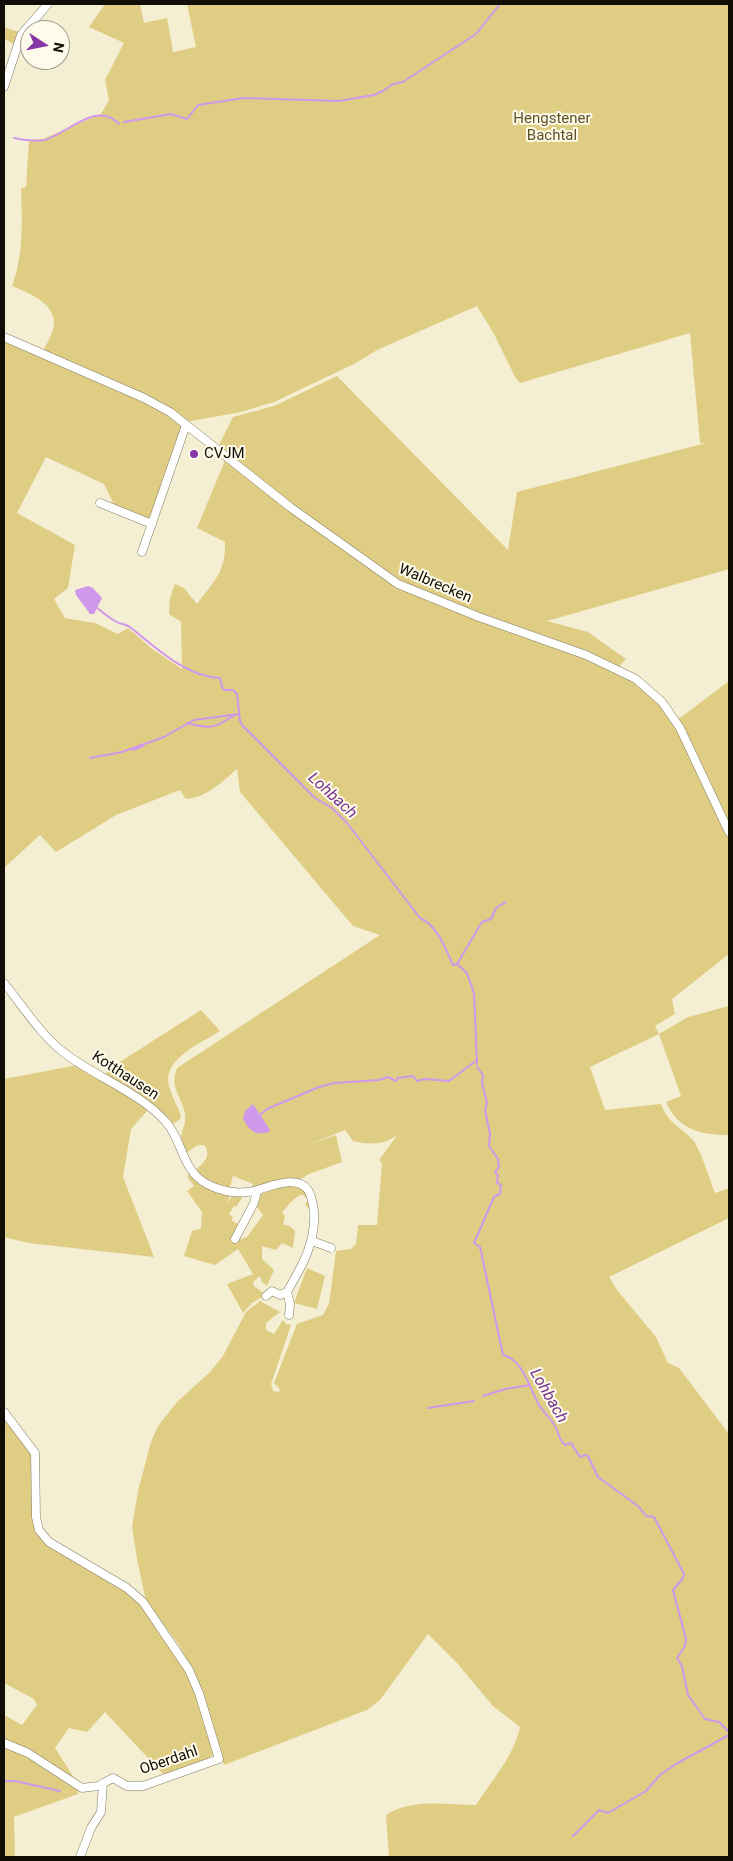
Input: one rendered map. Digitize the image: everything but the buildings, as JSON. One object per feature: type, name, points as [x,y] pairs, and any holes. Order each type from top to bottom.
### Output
[{"type":"street","points":[[4,87],[21,35],[48,4]]},
{"type":"street","name":"Walbrecken","points":[[4,337],[157,404],[290,507],[398,584],[480,617],[586,655],[625,672],[645,685],[662,702],[680,728],[729,832]]},
{"type":"street","points":[[142,552],[186,425]]},
{"type":"street","points":[[100,503],[152,524]]},
{"type":"street","name":"Kotthausen","points":[[4,983],[56,1046],[138,1098],[161,1116],[177,1138],[185,1161],[201,1180],[225,1190],[245,1193],[290,1183],[305,1186],[313,1203],[312,1240],[306,1258],[287,1292]]},
{"type":"street","points":[[235,1240],[254,1203],[257,1191]]},
{"type":"street","points":[[312,1240],[331,1248]]},
{"type":"street","points":[[266,1296],[272,1292],[280,1295],[287,1292],[290,1304],[289,1316]]},
{"type":"street","name":"Oberdahl","points":[[4,1412],[27,1440],[35,1454],[36,1517],[39,1530],[49,1542],[127,1588],[143,1602],[189,1670],[199,1693],[218,1759],[143,1786],[128,1786],[114,1778],[90,1788],[79,1788],[31,1755],[4,1743]]},
{"type":"street","points":[[80,1857],[90,1829],[102,1810],[103,1784]]},
{"type":"green space","name":"Hengstener Bachtal","points":[[105,4],[140,4],[144,23],[167,18],[173,52],[196,47],[187,4],[729,4],[729,569],[547,621],[588,632],[626,659],[615,671],[646,690],[676,721],[729,681],[729,954],[672,999],[675,1014],[655,1026],[659,1034],[590,1067],[605,1110],[661,1104],[671,1120],[695,1143],[715,1193],[729,1188],[729,1218],[609,1277],[617,1290],[656,1337],[668,1363],[679,1368],[729,1434],[729,1857],[389,1857],[386,1815],[407,1806],[418,1804],[476,1805],[508,1758],[520,1727],[493,1706],[457,1663],[428,1634],[380,1700],[367,1710],[224,1765],[194,1675],[179,1645],[146,1601],[132,1527],[138,1491],[151,1442],[158,1426],[177,1402],[210,1372],[223,1356],[246,1312],[260,1301],[280,1312],[266,1323],[266,1330],[274,1334],[283,1320],[286,1324],[291,1325],[271,1384],[273,1391],[279,1392],[280,1389],[274,1383],[297,1324],[323,1315],[329,1304],[336,1251],[351,1249],[356,1244],[358,1225],[377,1225],[382,1163],[379,1160],[398,1134],[383,1142],[365,1143],[353,1141],[345,1130],[305,1146],[336,1135],[342,1162],[309,1174],[298,1181],[253,1188],[253,1184],[233,1176],[230,1187],[215,1184],[199,1174],[196,1170],[207,1156],[204,1145],[198,1145],[186,1153],[181,1140],[185,1114],[174,1081],[177,1068],[380,935],[353,926],[240,792],[237,769],[201,795],[186,799],[180,790],[116,815],[56,852],[40,835],[4,868],[4,339],[41,355],[53,331],[54,323],[50,309],[39,299],[12,286],[19,262],[22,225],[21,188],[26,187],[29,140],[43,139],[101,114],[109,100],[105,80],[124,43],[89,27]],"holes":[[[477,306],[494,334],[515,377],[520,383],[690,333],[700,443],[706,443],[517,492],[508,550],[337,376],[274,406],[233,417],[218,447],[226,458],[197,528],[225,542],[221,569],[214,582],[197,604],[184,588],[175,584],[170,598],[169,614],[181,622],[182,669],[152,649],[128,628],[118,634],[95,623],[65,618],[54,599],[68,588],[75,545],[17,513],[46,457],[104,484],[114,505],[152,524],[186,425],[191,421],[241,412],[274,402],[354,364],[377,350]]]},
{"type":"green space","points":[[4,27],[19,32],[14,44],[4,39]]},
{"type":"green space","points":[[729,1006],[729,1135],[700,1132],[684,1125],[677,1119],[666,1102],[681,1096],[659,1034],[688,1017]]},
{"type":"green space","points":[[201,1010],[220,1031],[185,1052],[171,1067],[168,1076],[169,1086],[181,1115],[180,1119],[173,1124],[155,1106],[106,1074],[109,1069]]},
{"type":"green space","points":[[78,1065],[148,1110],[131,1129],[123,1177],[154,1257],[28,1243],[4,1237],[4,1079]]},
{"type":"green space","points":[[188,1169],[207,1184],[230,1193],[228,1203],[233,1194],[244,1195],[229,1214],[233,1217],[231,1220],[240,1225],[238,1232],[231,1240],[233,1242],[247,1237],[263,1215],[256,1206],[263,1190],[281,1185],[296,1186],[302,1188],[311,1201],[312,1212],[305,1204],[309,1200],[302,1194],[294,1199],[282,1212],[285,1217],[283,1224],[295,1231],[293,1248],[282,1243],[276,1250],[262,1246],[262,1259],[274,1270],[267,1286],[262,1282],[260,1276],[253,1282],[254,1286],[263,1293],[265,1291],[267,1294],[252,1303],[243,1313],[227,1284],[253,1274],[238,1249],[215,1265],[184,1256],[192,1231],[201,1229],[202,1212],[187,1191],[194,1186],[188,1178]]},
{"type":"green space","points":[[307,1268],[325,1276],[317,1309],[294,1303]]},
{"type":"green space","points":[[4,1413],[32,1448],[35,1507],[42,1537],[116,1583],[142,1603],[194,1684],[214,1754],[209,1758],[164,1775],[105,1712],[87,1732],[69,1728],[55,1748],[78,1784],[4,1741],[4,1715],[22,1725],[37,1705],[34,1699],[4,1683]]},
{"type":"green space","points":[[4,1745],[17,1749],[78,1788],[78,1794],[14,1817],[15,1857],[4,1857]]},
{"type":"shaded area","points":[[88,586],[93,588],[102,598],[94,614],[90,614],[76,595],[75,590]]},
{"type":"shaded area","points":[[253,1104],[270,1130],[269,1132],[253,1132],[243,1119],[245,1111]]},
{"type":"waterway","points":[[124,122],[171,114],[187,119],[198,105],[244,98],[339,101],[374,95],[393,84],[403,82],[476,34],[500,4]]},
{"type":"waterway","points":[[14,138],[33,141],[45,140],[82,120],[101,115],[119,124]]},
{"type":"waterway","name":"Lohbach","points":[[96,607],[117,622],[130,627],[160,652],[183,667],[207,676],[220,678],[222,687],[225,690],[233,690],[237,694],[240,721],[243,726],[315,798],[332,808],[347,823],[420,918],[432,926],[444,945],[453,965],[457,964],[467,973],[474,993],[477,1064]]},
{"type":"waterway","points":[[90,758],[122,752],[164,737],[194,720],[239,714]]},
{"type":"waterway","points":[[187,723],[211,727],[233,716]]},
{"type":"waterway","points":[[133,750],[143,746]]},
{"type":"waterway","points":[[457,964],[482,922],[491,919],[496,908],[506,902]]},
{"type":"waterway","points":[[260,1115],[267,1109],[319,1087],[334,1083],[379,1080],[388,1077],[396,1081],[398,1078],[413,1076],[417,1081],[425,1079],[449,1081],[477,1060]]},
{"type":"waterway","name":"Lohbach","points":[[477,1067],[483,1075],[482,1083],[487,1103],[485,1110],[490,1134],[489,1146],[498,1159],[499,1167],[495,1172],[498,1175],[497,1183],[501,1185],[500,1194],[494,1197],[474,1243],[480,1247],[503,1355],[516,1362],[521,1369],[539,1405],[554,1425],[563,1443],[565,1445],[571,1443],[580,1457],[588,1456],[598,1477],[638,1506],[646,1516],[654,1517],[684,1574],[673,1590],[686,1639],[685,1646],[677,1658],[682,1666],[688,1695],[705,1719],[719,1722],[729,1732]]},
{"type":"waterway","points":[[483,1396],[505,1389],[530,1385]]},
{"type":"waterway","points":[[428,1408],[474,1401]]},
{"type":"waterway","points":[[573,1836],[599,1810],[608,1813],[646,1791],[660,1775],[676,1764],[729,1735]]},
{"type":"waterway","points":[[4,1781],[15,1781],[60,1791]]},
{"type":"place","name":"CVJM","points":[[194,454]]}]
